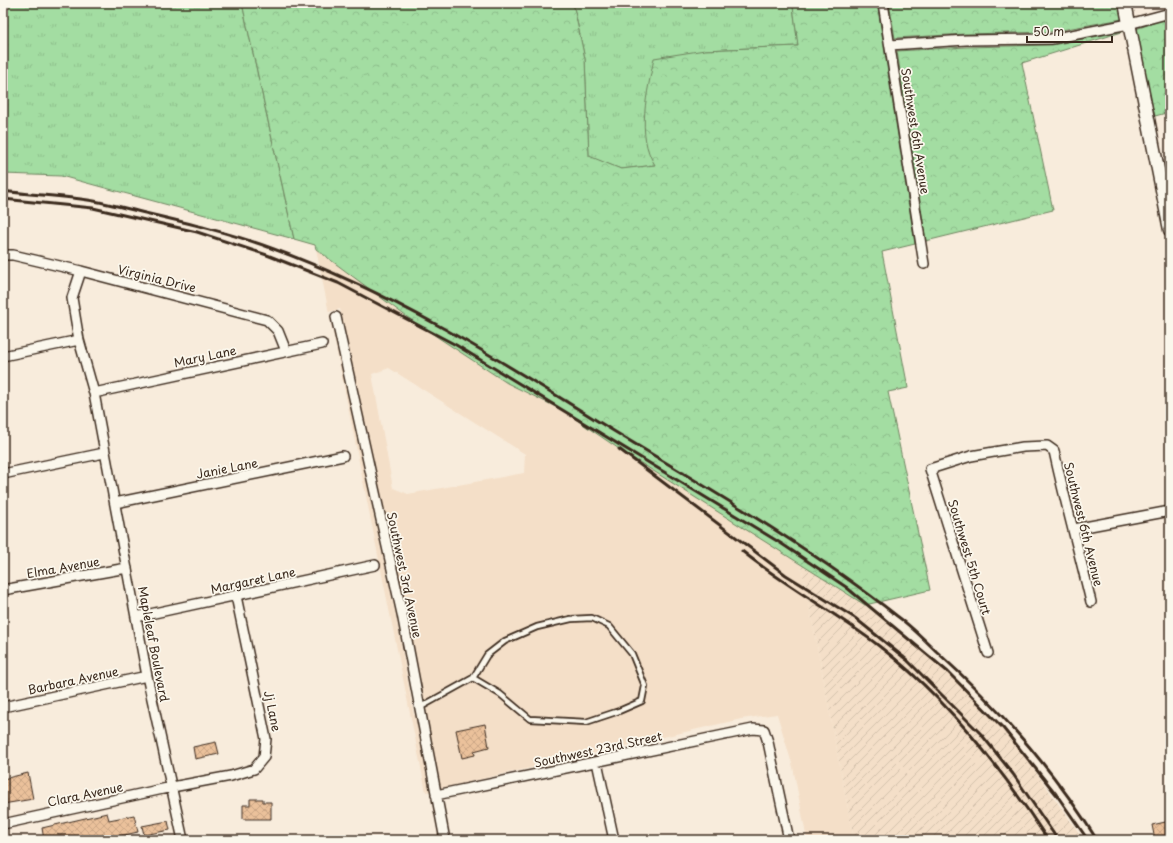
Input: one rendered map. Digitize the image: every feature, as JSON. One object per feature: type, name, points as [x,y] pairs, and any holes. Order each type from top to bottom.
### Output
[{"type":"street","name":"Southwest 6th Avenue","points":[[883,3],[924,264]]},
{"type":"street","points":[[1125,3],[1170,226]]},
{"type":"street","points":[[890,45],[966,40],[1051,39],[1129,24],[1170,12]]},
{"type":"street","name":"Virginia Drive","points":[[3,255],[14,255],[81,271],[267,320],[278,331],[286,351]]},
{"type":"street","name":"Mapleleaf Boulevard","points":[[81,271],[72,298],[79,340],[94,393],[104,453],[115,503],[147,676],[183,840]]},
{"type":"street","name":"Southwest 3rd Avenue","points":[[336,317],[402,614],[445,840]]},
{"type":"street","points":[[3,356],[79,340]]},
{"type":"street","name":"Mary Lane","points":[[94,393],[322,344]]},
{"type":"street","name":"Southwest 6th Avenue","points":[[930,469],[971,456],[1023,447],[1047,446],[1054,451],[1065,504],[1074,529],[1091,602]]},
{"type":"street","points":[[3,474],[104,453]]},
{"type":"street","name":"Janie Lane","points":[[115,503],[343,456]]},
{"type":"street","name":"Southwest 5th Court","points":[[930,469],[988,653]]},
{"type":"street","points":[[1074,529],[1170,511]]},
{"type":"street","name":"Margaret Lane","points":[[136,616],[236,596],[375,565]]},
{"type":"street","name":"Elma Avenue","points":[[3,590],[127,568]]},
{"type":"street","name":"Jj Lane","points":[[172,787],[231,776],[254,768],[264,757],[266,739],[236,596]]},
{"type":"street","name":"Barbara Avenue","points":[[3,707],[147,676]]},
{"type":"street","name":"Southwest 23rd Street","points":[[436,795],[753,729],[764,730],[768,742],[789,840]]},
{"type":"street","points":[[597,762],[614,840]]},
{"type":"street","name":"Clara Avenue","points":[[3,824],[172,787]]},
{"type":"lane","points":[[419,708],[473,678],[487,655],[505,641],[544,625],[571,618],[592,618],[609,626],[632,654],[645,686],[642,701],[619,711],[586,722],[530,719],[500,694],[473,678]]},
{"type":"shaded area","points":[[316,249],[407,317],[507,383],[562,410],[625,453],[800,562],[854,840],[807,840],[793,767],[777,714],[741,719],[426,792]],"holes":[[[340,309],[407,613],[426,713],[414,715],[396,615],[329,312]],[[389,368],[525,454],[524,473],[408,494],[393,488],[372,374]]]},
{"type":"shaded area","points":[[800,562],[856,598],[946,670],[1014,741],[1084,840],[854,840]]},
{"type":"green space","points":[[3,3],[242,3],[294,239],[61,176],[3,174]]},
{"type":"green space","points":[[242,3],[573,3],[585,59],[589,156],[621,169],[655,165],[649,153],[644,126],[646,98],[654,58],[705,50],[798,46],[793,6],[800,3],[877,3],[915,244],[882,252],[908,388],[888,392],[930,590],[865,605],[625,453],[562,410],[507,383],[407,317],[316,249],[315,245],[294,239]]},
{"type":"green space","points":[[573,3],[800,3],[793,6],[798,46],[705,50],[656,165],[621,169],[589,157],[585,59]]},
{"type":"green space","points":[[889,3],[1119,3],[1122,19],[1050,32],[965,34],[895,38]]},
{"type":"green space","points":[[1170,17],[1170,112],[1155,116],[1149,95],[1136,29]]},
{"type":"green space","points":[[1125,31],[1022,63],[1053,210],[926,241],[897,51],[966,47],[1052,45]]},
{"type":"building","points":[[485,724],[489,747],[474,751],[475,755],[462,758],[456,730]]},
{"type":"building","points":[[216,742],[219,754],[195,759],[193,747]]},
{"type":"building","points":[[28,773],[33,799],[3,804],[3,779]]},
{"type":"building","points":[[250,799],[263,799],[263,802],[271,802],[271,819],[243,819],[243,805],[250,805]]},
{"type":"building","points":[[107,813],[109,820],[134,815],[138,832],[102,840],[44,840],[42,828]]},
{"type":"building","points":[[168,821],[170,830],[144,835],[142,826]]},
{"type":"building","points":[[1170,821],[1170,840],[1155,840],[1152,825]]},
{"type":"railway","points":[[3,191],[100,202],[224,233],[271,248],[360,285],[404,307],[488,354],[758,519],[829,566],[902,620],[959,672],[1023,740],[1062,789],[1097,840]]},
{"type":"railway","points":[[3,199],[93,208],[197,232],[267,255],[338,283],[456,345],[782,544],[846,587],[948,672],[1003,728],[1056,794],[1088,840]]},
{"type":"railway","points":[[619,449],[786,575],[855,618],[907,660],[981,734],[1013,774],[1058,840]]},
{"type":"railway","points":[[742,551],[775,576],[879,646],[928,688],[972,736],[992,761],[1012,787],[1048,840]]}]
